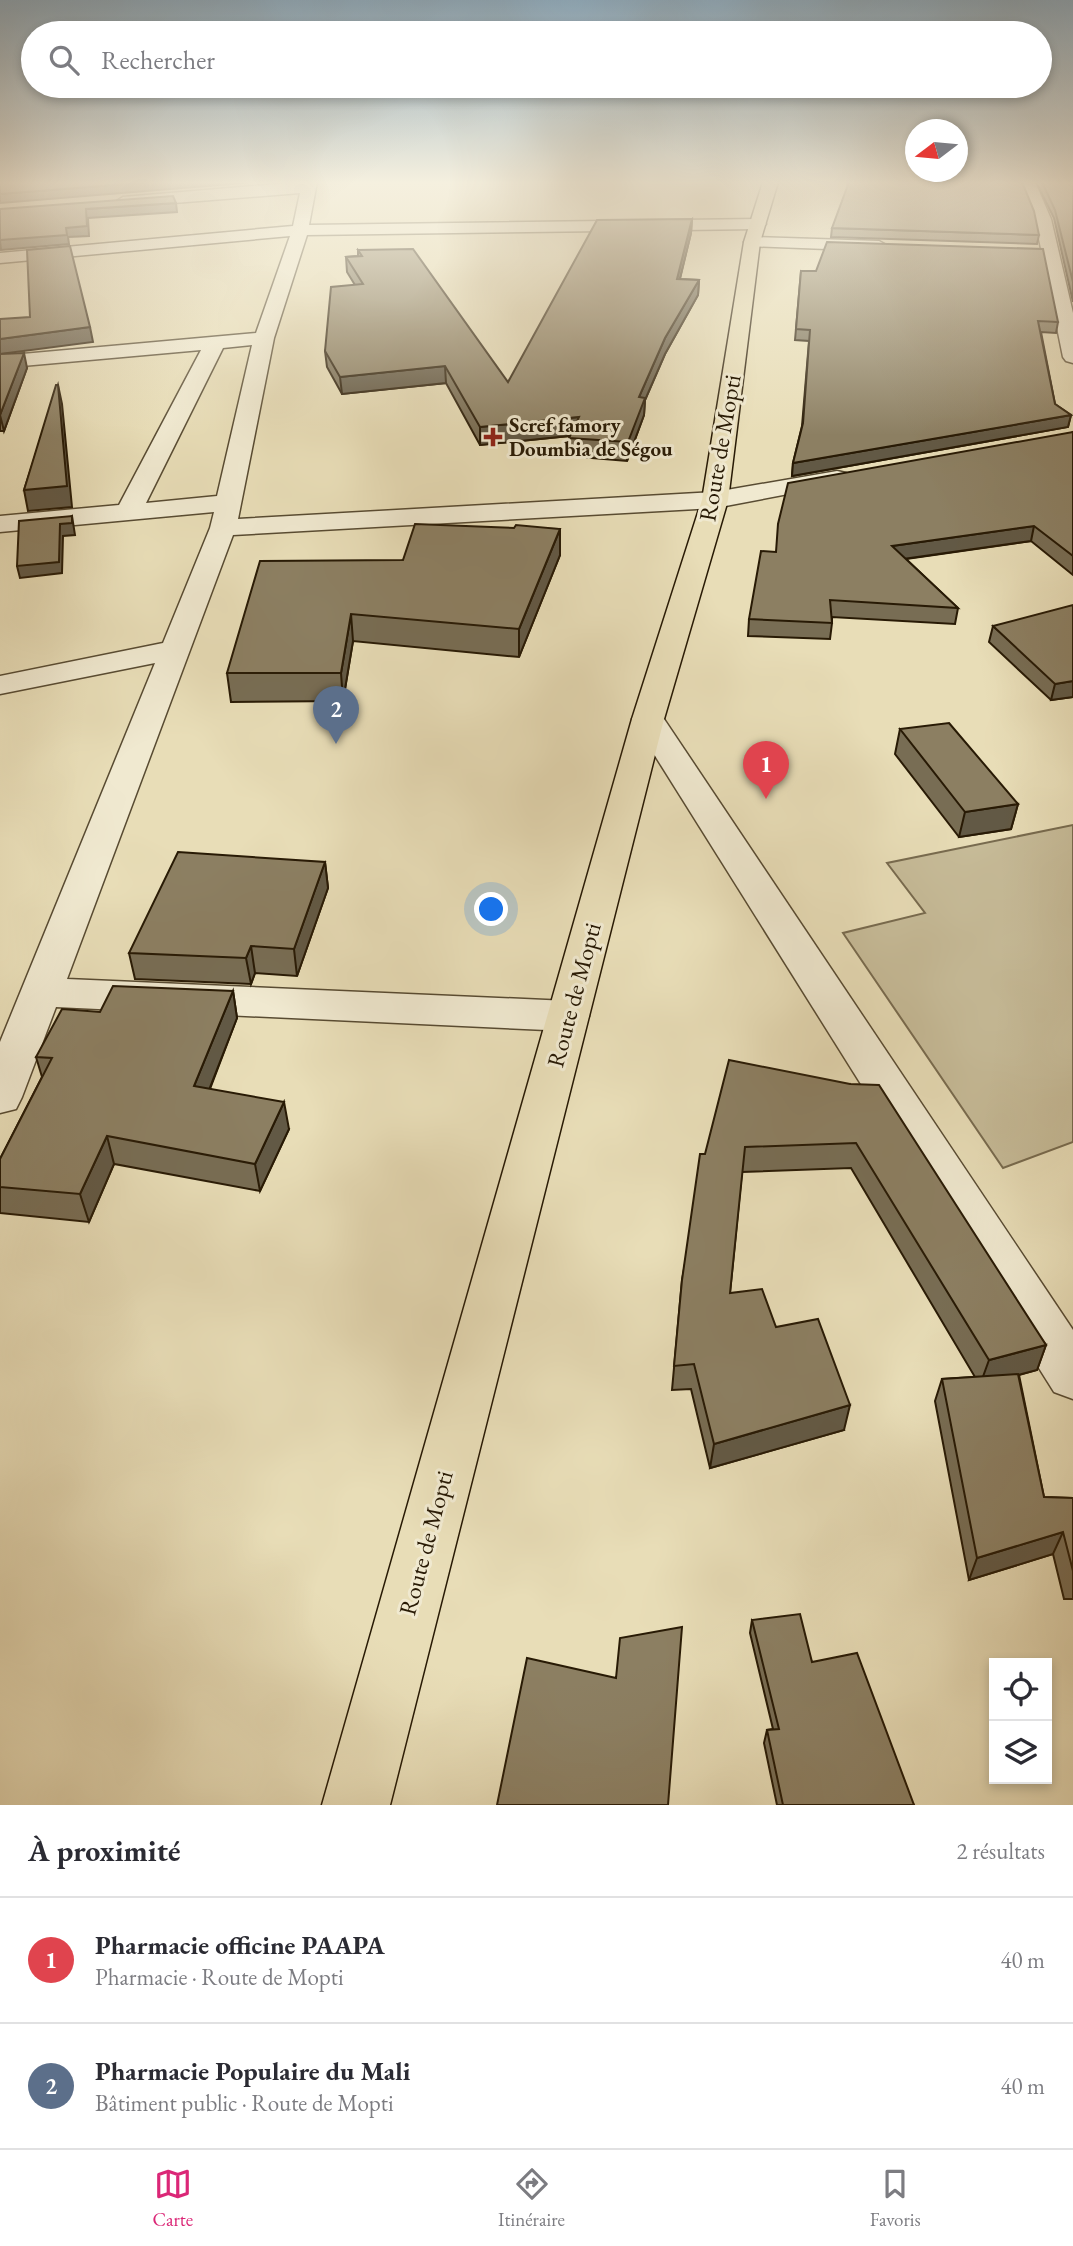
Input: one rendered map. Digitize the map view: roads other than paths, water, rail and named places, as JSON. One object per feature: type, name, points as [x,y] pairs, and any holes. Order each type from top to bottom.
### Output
[{"type":"highway","name":"Route de Mopti","points":[[356,1805],[648,719],[715,500],[750,266]]},
{"type":"street","points":[[0,1097],[8,1059],[41,992],[176,650],[226,515],[264,338],[288,266]]},
{"type":"street","points":[[1046,266],[1073,357]]},
{"type":"street","points":[[0,362],[264,338]]},
{"type":"street","points":[[129,511],[215,343]]},
{"type":"street","points":[[0,524],[129,511],[226,515],[715,500],[867,473]]},
{"type":"street","points":[[0,685],[176,650]]},
{"type":"street","points":[[648,719],[1073,1375]]},
{"type":"street","points":[[41,992],[568,1016]]},
{"type":"place","name":"Scref famory Doumbia de Ségou","points":[[493,437]]},
{"type":"place","name":"Pharmacie Populaire du Mali","points":[[336,744]]},
{"type":"place","name":"Pharmacie officine PAAPA","points":[[766,799]]}]
